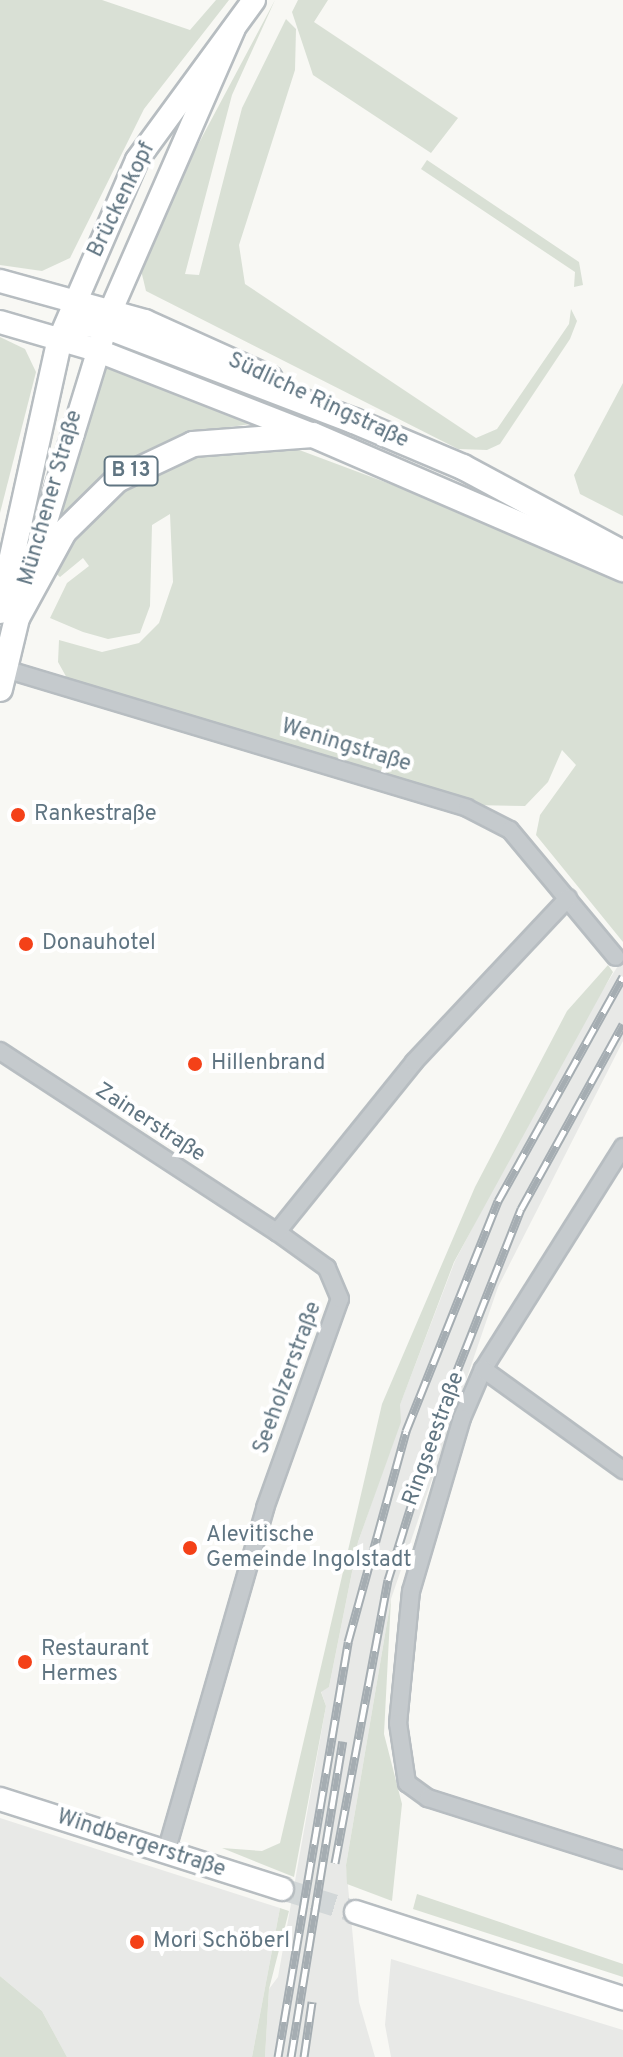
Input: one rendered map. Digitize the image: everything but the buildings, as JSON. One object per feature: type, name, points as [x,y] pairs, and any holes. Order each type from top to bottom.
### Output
[{"type":"main road","points":[[60,338],[81,324],[108,318]]},
{"type":"main road","name":"Südliche Ringstraße","points":[[108,318],[463,467],[623,553]]},
{"type":"main road","name":"Münchener Straße","points":[[3,679],[9,614],[60,338]]},
{"type":"main road","name":"Südliche Ringstraße","points":[[313,435],[623,569]]},
{"type":"main road","name":"B 13","points":[[9,614],[64,532],[117,480],[151,458],[246,436],[313,435]]},
{"type":"street","name":"Brückenkopf","points":[[76,299],[137,160],[254,0]]},
{"type":"street","name":"Brückenkopf","points":[[108,318],[234,29]]},
{"type":"street","points":[[0,281],[76,299],[108,318]]},
{"type":"street","name":"Münchener Straße","points":[[60,338],[76,299]]},
{"type":"street","name":"Münchener Straße","points":[[9,614],[108,318]]},
{"type":"street","name":"Südliche Ringstraße","points":[[0,322],[96,350],[313,435]]},
{"type":"street","name":"Weningstraße","points":[[3,679],[467,808],[510,830],[616,957]]},
{"type":"street","points":[[277,1232],[414,1062],[568,898]]},
{"type":"street","name":"Zainerstraße","points":[[0,1051],[277,1232]]},
{"type":"street","name":"Ringseestraße","points":[[623,1147],[483,1369],[438,1486],[411,1591],[398,1665],[407,1783],[448,1809],[623,1860]]},
{"type":"street","name":"Seeholzerstraße","points":[[166,1852],[261,1520],[340,1299],[327,1268],[277,1232]]},
{"type":"street","points":[[483,1369],[623,1470]]},
{"type":"street","name":"Windbergerstraße","points":[[0,1799],[282,1889]]},
{"type":"street","points":[[356,1912],[623,1998]]},
{"type":"shaded area","points":[[0,0],[102,0],[190,30],[216,0],[229,0],[144,109],[70,258],[42,271],[0,265]]},
{"type":"shaded area","points":[[275,0],[232,95],[185,274],[199,275],[242,108],[286,19],[296,29],[295,70],[239,245],[245,284],[476,438],[497,429],[569,324],[571,309],[577,321],[570,339],[500,444],[487,450],[458,449],[146,291],[140,266],[168,201]]},
{"type":"shaded area","points":[[298,0],[328,0],[314,22],[458,118],[431,153],[313,75],[292,12]]},
{"type":"shaded area","points":[[427,160],[579,262],[583,285],[574,287],[575,272],[421,169]]},
{"type":"shaded area","points":[[0,337],[25,349],[36,372],[0,513]]},
{"type":"shaded area","points":[[104,365],[251,424],[209,430],[118,465],[54,525]]},
{"type":"shaded area","points":[[623,383],[623,516],[580,494],[574,475]]},
{"type":"shaded area","points":[[233,448],[294,448],[473,515],[623,582],[623,942],[536,835],[540,815],[576,765],[562,750],[548,782],[525,806],[472,805],[68,680],[58,662],[59,640],[102,652],[139,643],[159,623],[173,582],[170,514],[152,525],[150,606],[140,633],[108,639],[83,632],[50,618],[67,583],[89,566],[83,558],[60,577],[54,572],[72,541],[101,506],[166,464]]},
{"type":"shaded area","points":[[623,958],[623,1041],[498,1287],[391,1599],[346,1865],[359,2002],[375,2057],[265,2057],[269,1989],[278,1977],[326,1706],[321,1691],[329,1687],[358,1542],[400,1422],[396,1415],[455,1261],[572,1038]]},
{"type":"shaded area","points":[[608,965],[613,972],[454,1262],[400,1405],[401,1422],[358,1542],[329,1687],[321,1692],[326,1706],[294,1877],[222,1848],[262,1851],[280,1843],[382,1404],[475,1187],[567,1011]]},
{"type":"shaded area","points":[[391,1599],[384,1734],[402,1804],[392,1901],[347,1884],[346,1865]]},
{"type":"shaded area","name":"Mori Schöberl","points":[[0,1818],[280,1908],[252,2057],[67,2057],[42,2011],[0,1976]]},
{"type":"shaded area","points":[[417,1894],[623,1964],[623,1977],[413,1909]]},
{"type":"shaded area","points":[[280,1908],[289,1911],[269,1989],[265,2057],[252,2057]]},
{"type":"shaded area","points":[[391,1959],[623,2030],[623,2057],[391,2057],[385,2025]]},
{"type":"shaded area","points":[[0,1976],[42,2011],[67,2057],[0,2057]]},
{"type":"tunnel","points":[[282,1889],[356,1912]]},
{"type":"railway","points":[[278,2057],[348,1642],[406,1431],[498,1201],[623,976]]},
{"type":"railway","points":[[335,1863],[388,1580],[439,1416],[521,1209],[623,1024]]},
{"type":"railway","points":[[291,2057],[343,1741]]},
{"type":"railway","points":[[304,2057],[312,2002]]},
{"type":"place","name":"Rankestraße","points":[[18,815]]},
{"type":"place","name":"Donauhotel","points":[[26,944]]},
{"type":"place","name":"Hillenbrand","points":[[195,1064]]},
{"type":"place","name":"Alevitische Gemeinde Ingolstadt","points":[[190,1548]]},
{"type":"place","name":"Restaurant Hermes","points":[[25,1662]]},
{"type":"place","name":"Mori Schöberl","points":[[137,1942]]}]
